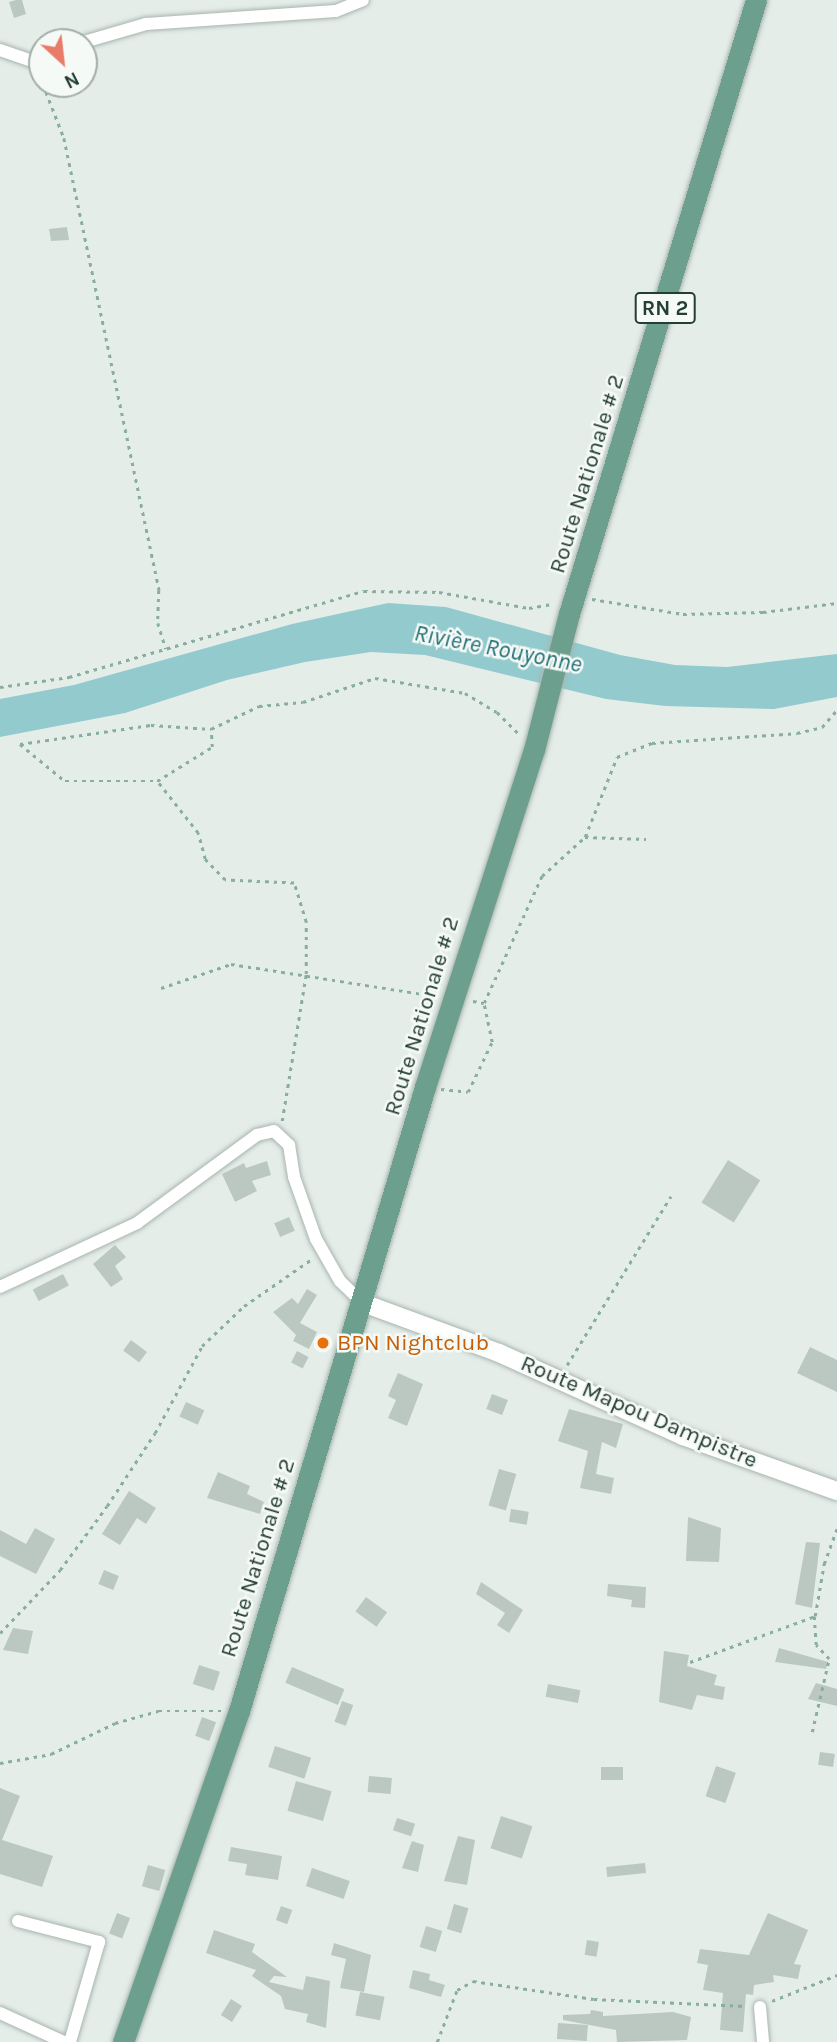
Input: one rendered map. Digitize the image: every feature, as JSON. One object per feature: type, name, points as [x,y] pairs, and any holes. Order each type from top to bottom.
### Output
[{"type":"main road","name":"Route Nationale # 2","points":[[123,2042],[239,1711],[363,1303],[425,1087],[534,750],[545,698],[756,0]]},
{"type":"street","points":[[98,38],[146,24],[336,10],[363,0]]},
{"type":"street","points":[[0,50],[28,60]]},
{"type":"street","points":[[0,1287],[126,1229],[257,1135],[279,1133],[289,1145],[294,1177],[323,1251],[340,1281],[363,1303]]},
{"type":"street","name":"Route Mapou Dampistre","points":[[363,1303],[558,1380],[683,1436],[837,1491]]},
{"type":"street","points":[[18,1921],[99,1942],[70,2042]]},
{"type":"street","points":[[760,2007],[763,2042]]},
{"type":"street","points":[[0,2013],[64,2042]]},
{"type":"path","points":[[48,98],[64,138],[159,590],[158,623],[166,649]]},
{"type":"path","points":[[0,687],[69,677],[364,591],[439,592],[529,608],[573,605],[683,614],[763,612],[837,603]]},
{"type":"path","points":[[211,729],[212,747],[157,781],[65,781],[20,744],[151,725],[211,729],[259,706],[303,702],[375,678],[466,693],[497,712],[534,750]]},
{"type":"path","points":[[425,1087],[468,1092],[492,1042],[484,1003],[542,876],[585,836],[617,757],[652,743],[797,733],[822,727],[837,710]]},
{"type":"path","points":[[157,781],[198,833],[205,859],[225,880],[293,883],[306,922],[306,974],[279,1133]]},
{"type":"path","points":[[585,836],[646,839]]},
{"type":"path","points":[[161,988],[231,964],[484,1003]]},
{"type":"path","points":[[558,1380],[671,1196]]},
{"type":"path","points":[[0,1633],[60,1570],[107,1506],[155,1433],[202,1346],[244,1306],[323,1251]]},
{"type":"path","points":[[812,1732],[829,1659],[816,1645],[814,1616],[824,1564],[837,1528]]},
{"type":"path","points":[[690,1662],[814,1616]]},
{"type":"path","points":[[0,1763],[51,1754],[115,1723],[158,1711],[239,1711]]},
{"type":"path","points":[[437,2042],[457,1990],[473,1981],[594,1999],[760,2007],[837,1975]]},
{"type":"water","name":"Rivière Rouyonne","points":[[388,603],[446,607],[620,655],[675,665],[727,667],[837,654],[837,697],[774,709],[665,706],[606,699],[425,655],[371,652],[305,662],[227,680],[125,713],[0,737],[0,699],[74,685],[292,624]]},
{"type":"building","points":[[22,0],[26,14],[14,18],[9,2]]},
{"type":"building","points":[[67,227],[69,240],[51,241],[49,229]]},
{"type":"building","points":[[728,1160],[760,1180],[734,1223],[702,1202]]},
{"type":"building","points":[[267,1161],[271,1175],[252,1181],[257,1191],[235,1202],[222,1174],[244,1163],[246,1168]]},
{"type":"building","points":[[289,1217],[295,1231],[280,1237],[274,1223]]},
{"type":"building","points":[[115,1245],[126,1257],[115,1266],[123,1279],[111,1287],[93,1264]]},
{"type":"building","points":[[63,1274],[69,1286],[39,1301],[33,1289]]},
{"type":"building","points":[[307,1289],[317,1295],[300,1323],[317,1332],[309,1349],[293,1341],[296,1335],[273,1312],[292,1298],[298,1304]]},
{"type":"building","points":[[131,1340],[147,1352],[139,1362],[123,1350]]},
{"type":"building","points":[[810,1347],[837,1360],[837,1392],[797,1373]]},
{"type":"building","points":[[297,1351],[309,1357],[303,1368],[291,1363]]},
{"type":"building","points":[[398,1373],[423,1384],[407,1426],[388,1418],[396,1400],[388,1396]]},
{"type":"building","points":[[492,1394],[508,1400],[502,1415],[486,1409]]},
{"type":"building","points":[[186,1402],[204,1410],[198,1425],[179,1417]]},
{"type":"building","points":[[569,1409],[623,1424],[616,1448],[602,1442],[596,1474],[614,1478],[611,1494],[580,1488],[588,1451],[558,1441]]},
{"type":"building","points":[[499,1469],[516,1474],[506,1510],[489,1506]]},
{"type":"building","points":[[218,1472],[250,1486],[247,1494],[264,1502],[260,1514],[207,1498]]},
{"type":"building","points":[[129,1491],[156,1508],[146,1524],[137,1518],[120,1545],[102,1534]]},
{"type":"building","points":[[511,1509],[529,1512],[527,1525],[509,1522]]},
{"type":"building","points":[[688,1517],[721,1528],[719,1562],[686,1561]]},
{"type":"building","points":[[35,1528],[55,1539],[36,1574],[0,1556],[0,1530],[26,1544]]},
{"type":"building","points":[[806,1542],[820,1543],[812,1608],[795,1604]]},
{"type":"building","points":[[104,1570],[119,1576],[113,1590],[98,1584]]},
{"type":"building","points":[[481,1582],[523,1610],[509,1633],[497,1625],[505,1613],[476,1594]]},
{"type":"building","points":[[608,1584],[646,1587],[645,1608],[631,1607],[632,1600],[607,1596]]},
{"type":"building","points":[[366,1597],[387,1612],[376,1627],[355,1612]]},
{"type":"building","points":[[13,1628],[33,1631],[28,1654],[3,1650]]},
{"type":"building","points":[[779,1648],[828,1662],[826,1669],[775,1662]]},
{"type":"building","points":[[664,1651],[689,1655],[687,1666],[717,1675],[714,1685],[725,1687],[723,1700],[697,1695],[692,1710],[659,1702]]},
{"type":"building","points":[[199,1665],[220,1672],[214,1691],[193,1684]]},
{"type":"building","points":[[292,1667],[344,1689],[338,1705],[285,1683]]},
{"type":"building","points":[[816,1683],[837,1689],[837,1706],[808,1699]]},
{"type":"building","points":[[548,1684],[580,1690],[578,1703],[546,1697]]},
{"type":"building","points":[[342,1701],[353,1705],[346,1726],[334,1722]]},
{"type":"building","points":[[202,1717],[216,1722],[209,1741],[195,1736]]},
{"type":"building","points":[[275,1746],[311,1758],[304,1779],[268,1767]]},
{"type":"building","points":[[820,1752],[835,1754],[833,1767],[818,1765]]},
{"type":"building","points":[[716,1766],[736,1773],[725,1803],[706,1796]]},
{"type":"building","points":[[601,1767],[623,1767],[623,1780],[601,1780]]},
{"type":"building","points":[[369,1776],[392,1778],[391,1794],[368,1792]]},
{"type":"building","points":[[296,1781],[332,1791],[323,1821],[287,1811]]},
{"type":"building","points":[[0,1788],[20,1796],[2,1840],[53,1856],[42,1887],[0,1874]]},
{"type":"building","points":[[501,1816],[532,1826],[522,1859],[490,1848]]},
{"type":"building","points":[[397,1818],[415,1824],[411,1836],[393,1830]]},
{"type":"building","points":[[458,1836],[475,1840],[467,1885],[444,1881]]},
{"type":"building","points":[[412,1841],[424,1845],[418,1872],[402,1868]]},
{"type":"building","points":[[231,1847],[282,1856],[278,1880],[245,1875],[247,1864],[228,1861]]},
{"type":"building","points":[[645,1863],[646,1873],[607,1877],[606,1867]]},
{"type":"building","points":[[148,1865],[165,1870],[159,1891],[142,1886]]},
{"type":"building","points":[[312,1868],[350,1881],[344,1899],[306,1886]]},
{"type":"building","points":[[454,1904],[468,1908],[461,1933],[447,1929]]},
{"type":"building","points":[[281,1906],[292,1910],[287,1924],[276,1920]]},
{"type":"building","points":[[117,1913],[130,1918],[122,1939],[109,1934]]},
{"type":"building","points":[[768,1913],[808,1930],[794,1964],[801,1965],[798,1979],[773,1975],[774,1982],[754,1985],[753,1995],[746,1994],[743,2032],[720,2030],[723,1993],[703,1990],[708,1965],[697,1963],[700,1949],[749,1955]]},
{"type":"building","points":[[426,1926],[442,1931],[436,1952],[420,1947]]},
{"type":"building","points":[[214,1930],[255,1944],[252,1952],[287,1977],[274,1976],[269,1982],[303,1990],[306,1976],[330,1981],[326,2028],[306,2022],[308,2014],[285,2009],[281,1996],[252,1976],[256,1970],[206,1953]]},
{"type":"building","points":[[587,1940],[599,1942],[597,1957],[585,1955]]},
{"type":"building","points":[[334,1943],[371,1955],[364,1992],[340,1988],[346,1959],[331,1955]]},
{"type":"building","points":[[413,1970],[430,1974],[429,1980],[445,1985],[441,1997],[409,1988]]},
{"type":"building","points":[[360,1992],[385,1997],[380,2020],[355,2016]]},
{"type":"building","points":[[231,1999],[242,2006],[232,2022],[221,2015]]},
{"type":"building","points":[[591,2010],[603,2012],[603,2016],[673,2012],[691,2017],[687,2040],[617,2042],[616,2030],[563,2020],[563,2015],[590,2014]]},
{"type":"building","points":[[558,2023],[588,2025],[587,2041],[557,2039]]},
{"type":"place","name":"BPN Nightclub","points":[[323,1343]]}]
